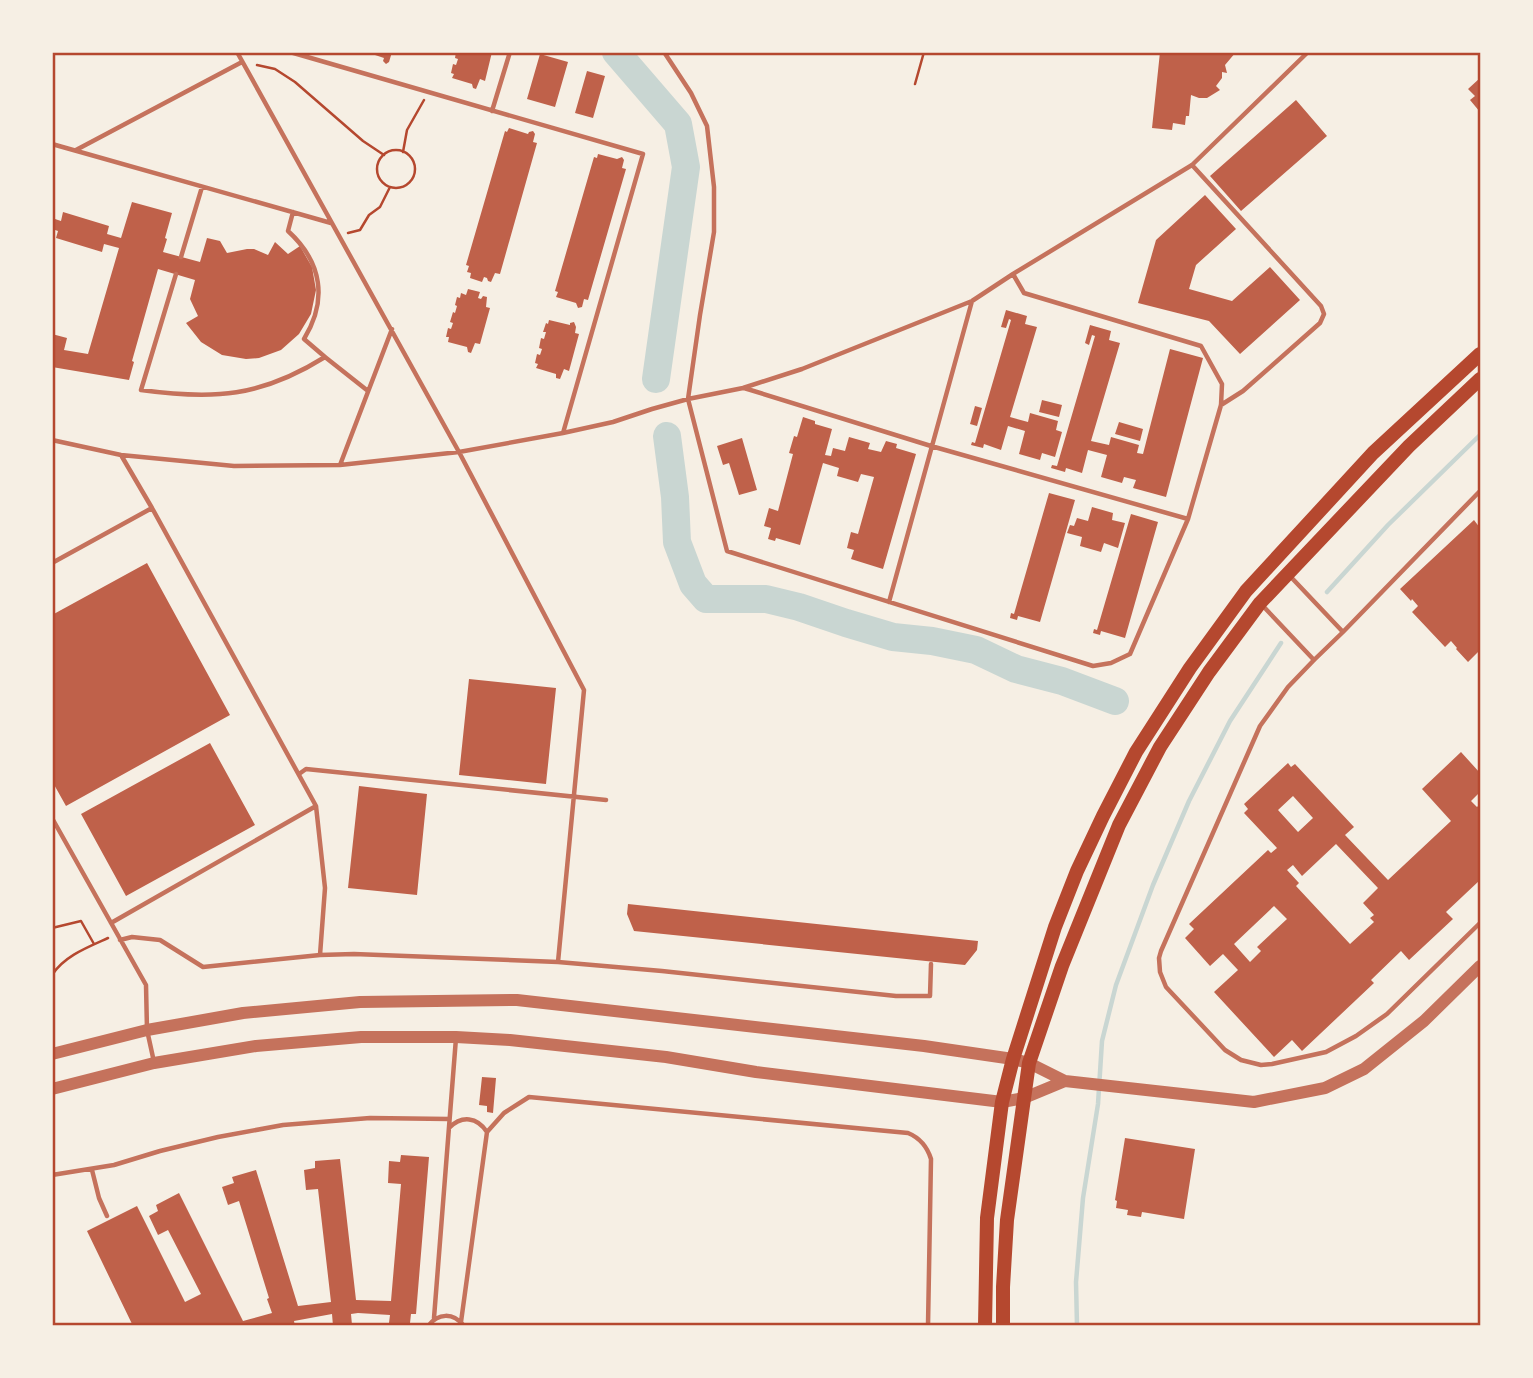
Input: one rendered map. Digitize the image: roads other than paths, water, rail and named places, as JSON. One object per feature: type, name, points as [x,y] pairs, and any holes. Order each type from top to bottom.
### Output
[{"type":"main road","points":[[985,1325],[987,1218],[1002,1102],[1055,927],[1103,816],[1136,752],[1190,668],[1246,591],[1373,453],[1480,354]]},
{"type":"main road","points":[[1003,1325],[1007,1220],[1029,1063],[1062,966],[1119,825],[1160,747],[1209,672],[1260,603],[1409,446],[1480,379]]},
{"type":"street","points":[[52,1054],[147,1030],[243,1013],[360,1002],[517,1000],[924,1046],[1013,1059],[1029,1063],[1065,1081],[1254,1102],[1325,1088],[1364,1069],[1424,1021],[1480,966]]},
{"type":"street","points":[[52,1089],[154,1063],[256,1046],[361,1037],[510,1040],[666,1057],[756,1072],[1002,1102],[1024,1098],[1065,1081]]},
{"type":"lane","points":[[237,52],[459,452],[584,690],[558,962]]},
{"type":"lane","points":[[290,52],[643,154],[563,433]]},
{"type":"lane","points":[[492,111],[510,52]]},
{"type":"lane","points":[[664,52],[691,93],[707,126],[714,187],[714,232],[688,399],[727,551],[1093,666],[1111,663],[1130,654],[1188,519],[1221,405],[1222,384],[1201,346],[1024,293],[1013,274]]},
{"type":"lane","points":[[52,440],[121,456],[234,466],[340,465],[459,452],[563,433],[613,422],[688,399],[743,388],[802,369],[972,301],[1192,165],[1308,52]]},
{"type":"lane","points":[[75,151],[242,62]]},
{"type":"lane","points":[[52,144],[331,223]]},
{"type":"lane","points":[[1192,165],[1321,306],[1324,314],[1320,323],[1243,391],[1221,405]]},
{"type":"lane","points":[[181,257],[202,187]]},
{"type":"lane","points":[[293,212],[288,231],[305,249],[316,271],[318,284],[318,307],[304,339],[368,391]]},
{"type":"lane","points":[[176,274],[141,390],[184,396],[243,392],[286,378],[325,357]]},
{"type":"lane","points":[[889,602],[972,301]]},
{"type":"lane","points":[[340,465],[392,329]]},
{"type":"lane","points":[[743,388],[931,446],[1188,519]]},
{"type":"lane","points":[[121,456],[316,806],[325,888],[320,955]]},
{"type":"lane","points":[[1480,491],[1288,687],[1259,726],[1161,951],[1160,972],[1166,987],[1225,1050],[1251,1063],[1272,1064],[1326,1052],[1356,1036],[1387,1014],[1480,923]]},
{"type":"lane","points":[[52,563],[152,508]]},
{"type":"lane","points":[[1287,574],[1343,632]]},
{"type":"lane","points":[[1260,603],[1314,660]]},
{"type":"lane","points":[[299,774],[306,769],[606,800]]},
{"type":"lane","points":[[111,923],[316,806]]},
{"type":"lane","points":[[52,818],[146,985],[147,1030],[154,1063]]},
{"type":"lane","points":[[120,940],[132,937],[160,940],[203,967],[354,954],[558,962],[896,996],[930,996],[931,964]]},
{"type":"lane","points":[[434,1318],[456,1037]]},
{"type":"lane","points":[[486,1132],[504,1113],[529,1097],[908,1133],[923,1143],[931,1159],[928,1325]]},
{"type":"lane","points":[[52,1175],[92,1170],[218,1137],[283,1125],[370,1118],[449,1119]]},
{"type":"lane","points":[[448,1130],[458,1121],[470,1119],[477,1121],[486,1132],[462,1324]]},
{"type":"lane","points":[[92,1170],[107,1216]]},
{"type":"lane","points":[[428,1325],[441,1315],[455,1317],[462,1324]]},
{"type":"waterway","points":[[616,52],[678,124],[686,167],[656,379]]},
{"type":"waterway","points":[[1327,592],[1388,525],[1480,435]]},
{"type":"waterway","points":[[667,436],[675,497],[677,542],[693,584],[706,599],[766,599],[893,637],[976,650],[1016,669],[1062,681],[1115,701]]},
{"type":"waterway","points":[[1077,1326],[1076,1282],[1083,1198],[1098,1104],[1102,1041],[1116,985],[1153,885],[1189,801],[1230,721],[1281,643]]}]
